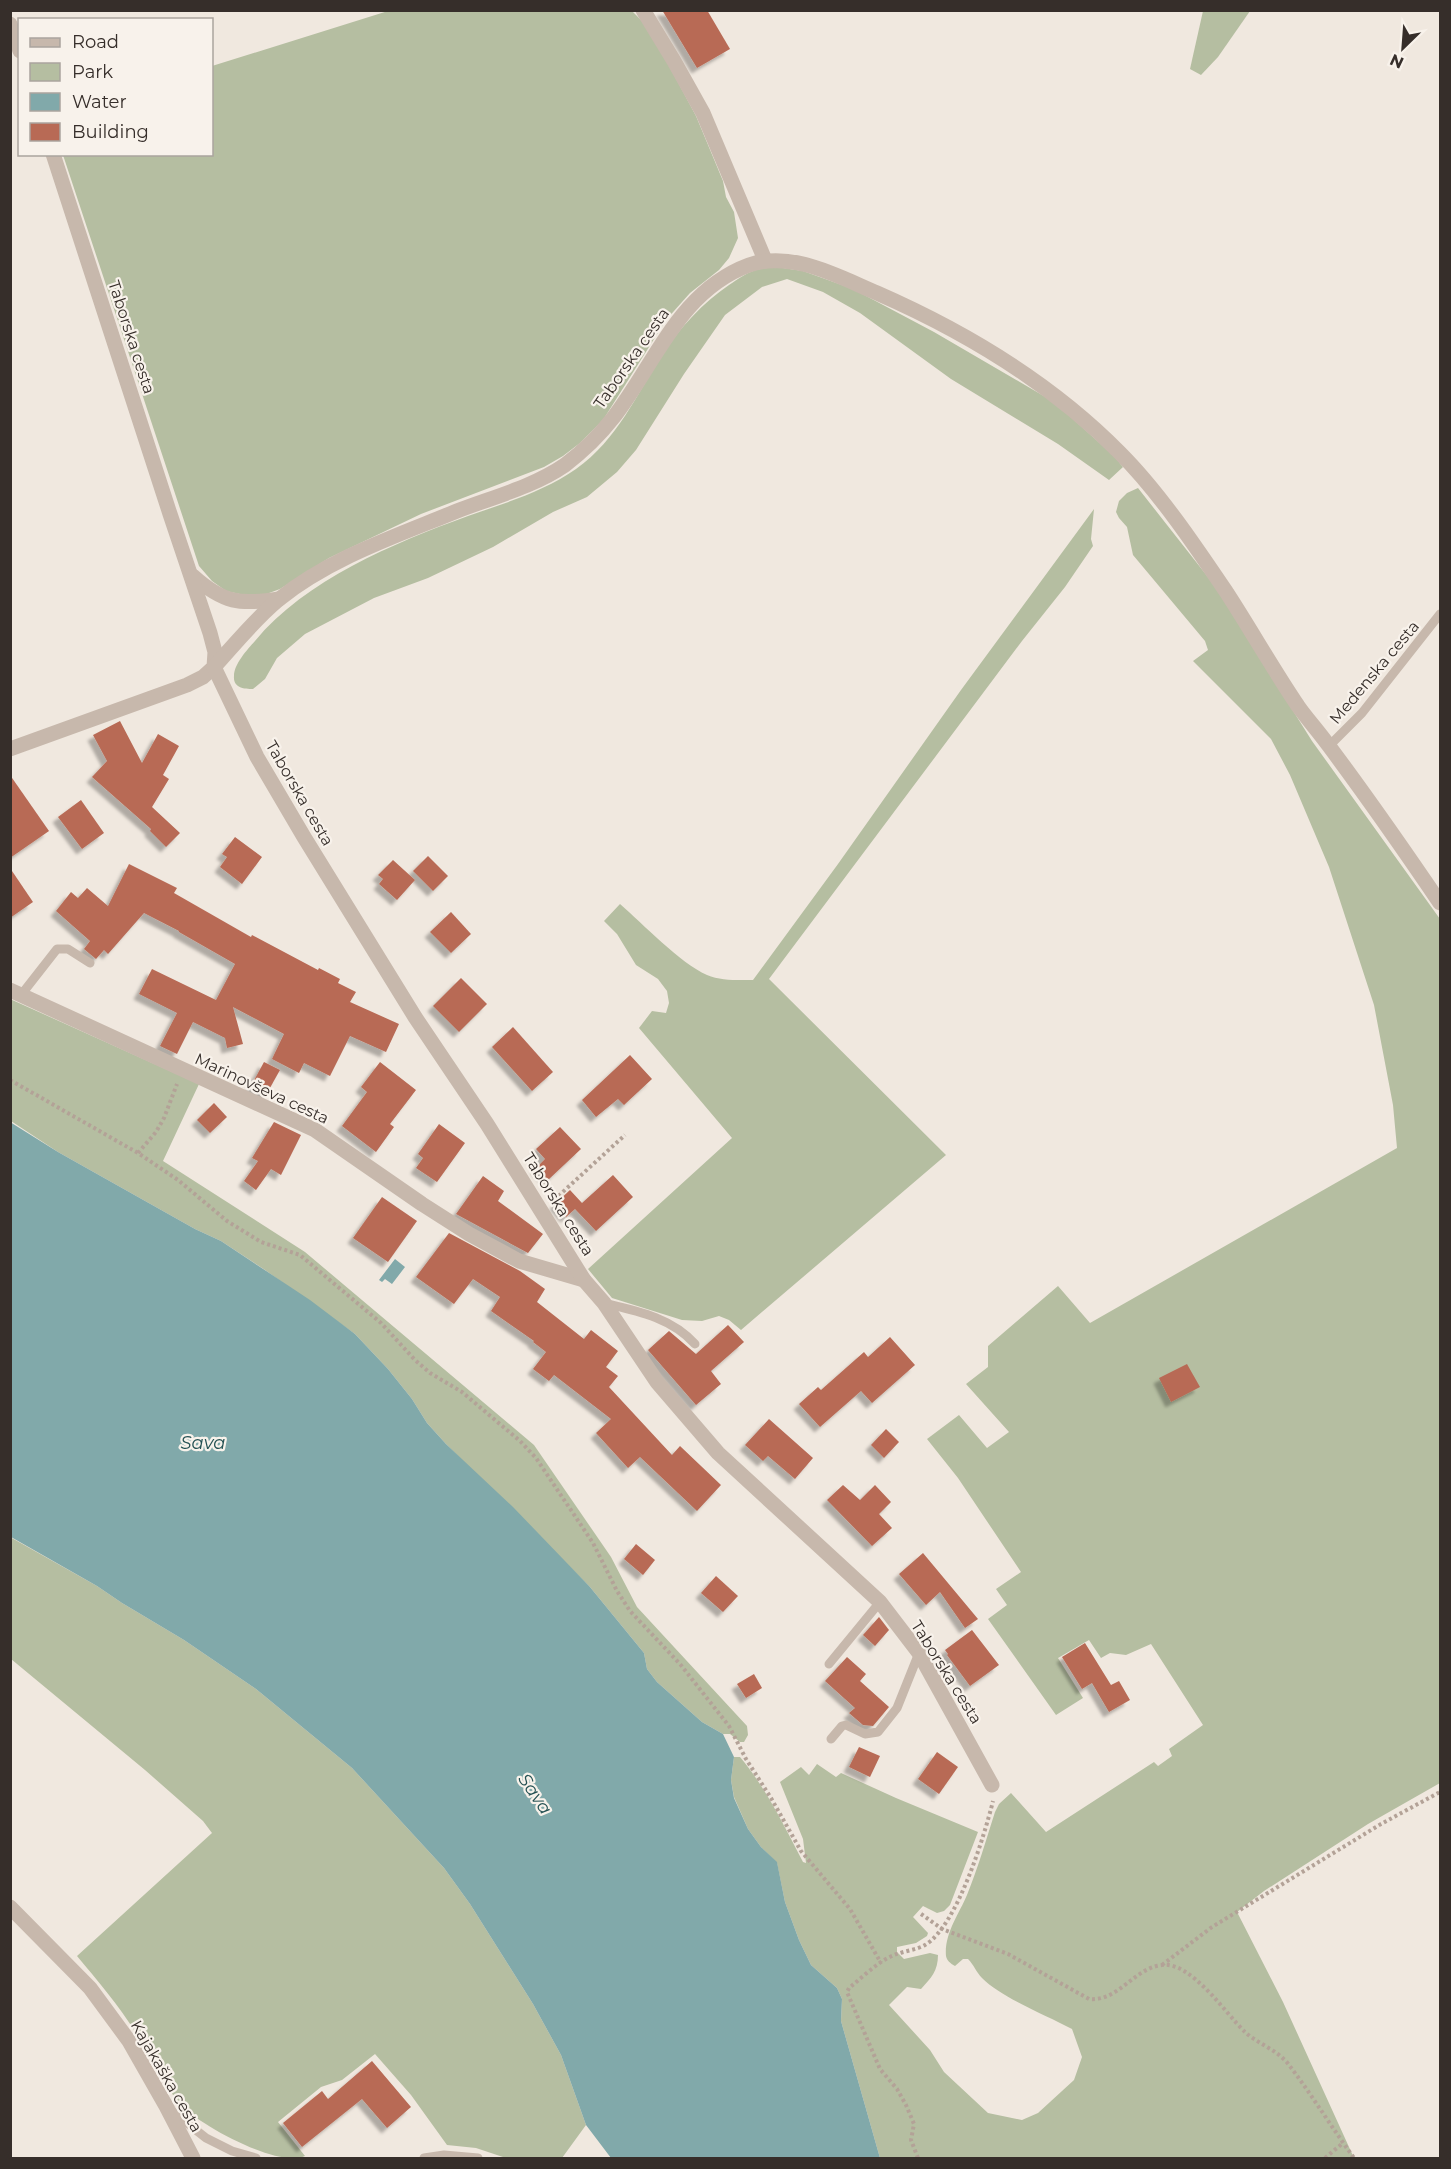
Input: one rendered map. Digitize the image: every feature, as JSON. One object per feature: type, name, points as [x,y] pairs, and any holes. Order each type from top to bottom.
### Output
[{"type":"street","points":[[643,10],[703,113],[765,260],[788,261],[824,271],[908,308],[961,336],[1036,381],[1082,417],[1123,457],[1155,494],[1226,591],[1299,707],[1440,903]]},
{"type":"street","points":[[10,24],[18,46]]},
{"type":"street","name":"Taborska cesta","points":[[54,156],[191,574],[211,592],[232,600],[254,603],[279,599]]},
{"type":"street","name":"Taborska cesta","points":[[765,260],[729,274],[695,302],[672,326],[613,418],[590,444],[563,466],[526,486],[380,542],[336,563],[279,599],[214,667],[257,757],[304,837],[415,1017],[542,1211],[584,1280],[604,1303],[657,1382],[718,1453],[880,1602],[919,1653],[992,1785]]},
{"type":"street","points":[[10,749],[187,685],[203,677],[214,667],[215,652],[191,574]]},
{"type":"street","name":"Marinovševa cesta","points":[[16,993],[315,1130],[469,1234],[519,1261],[584,1280]]},
{"type":"street","name":"Kajakaška cesta","points":[[10,1907],[90,1988],[129,2041],[193,2158]]},
{"type":"lane","name":"Medenska cesta","points":[[1329,746],[1362,713],[1440,615]]},
{"type":"lane","points":[[16,993],[57,949],[68,949],[90,963]]},
{"type":"lane","points":[[604,1303],[640,1311],[677,1327],[695,1344]]},
{"type":"lane","points":[[829,1664],[880,1602]]},
{"type":"lane","points":[[831,1739],[842,1726],[846,1725],[865,1734],[878,1732],[897,1708],[919,1653]]},
{"type":"lane","points":[[166,2106],[206,2138],[232,2151],[255,2158]]},
{"type":"lane","points":[[424,2158],[444,2155],[478,2158]]},
{"type":"path","points":[[138,1153],[156,1132],[164,1118],[172,1092],[187,1072]]},
{"type":"path","points":[[10,1080],[138,1153],[178,1180],[216,1213],[244,1232],[274,1248],[300,1255],[381,1323],[422,1367],[462,1392],[520,1441],[536,1458],[593,1543],[617,1591],[630,1611],[680,1664],[729,1726],[801,1851],[850,1910],[881,1963]]},
{"type":"path","points":[[542,1211],[625,1136]]},
{"type":"path","points":[[918,2158],[911,2140],[914,2124],[906,2104],[880,2069],[848,1997],[849,1988],[893,1956],[924,1946],[942,1929],[958,1901],[982,1837],[994,1794],[992,1785]]},
{"type":"path","points":[[921,1914],[942,1929],[1008,1954],[1089,1999],[1096,2000],[1108,1996],[1140,1974],[1162,1965],[1232,1915],[1382,1824],[1440,1792]]},
{"type":"path","points":[[1162,1965],[1180,1969],[1189,1974],[1246,2032],[1288,2062],[1354,2158]]},
{"type":"path","points":[[1325,2158],[1343,2144]]},
{"type":"green space","points":[[388,11],[632,11],[649,28],[696,116],[723,181],[726,197],[734,212],[738,238],[729,258],[719,270],[690,293],[666,320],[603,420],[563,456],[544,467],[421,514],[329,558],[280,589],[261,596],[226,591],[212,581],[199,566],[63,156],[213,156],[213,66]]},
{"type":"green space","points":[[1203,11],[1250,11],[1218,57],[1201,75],[1190,69]]},
{"type":"green space","points":[[763,268],[803,271],[853,289],[934,332],[1054,402],[1113,455],[1123,467],[1109,480],[1058,444],[951,379],[860,313],[823,292],[787,279],[762,287],[725,315],[636,450],[617,472],[587,497],[553,512],[493,547],[428,578],[374,598],[305,634],[277,658],[265,679],[253,689],[243,688],[235,683],[236,667],[242,657],[275,619],[325,582],[381,551],[537,491],[576,469],[604,444],[615,430],[670,344],[701,308],[719,292],[748,273]]},
{"type":"green space","points":[[1138,488],[1215,586],[1312,741],[1440,919],[1440,1783],[1368,1824],[1264,1891],[1237,1912],[1283,2002],[1354,2158],[880,2158],[841,2021],[842,1999],[837,1988],[811,1965],[785,1902],[777,1863],[748,1829],[734,1797],[731,1780],[734,1757],[740,1757],[758,1781],[803,1862],[806,1863],[803,1839],[780,1782],[801,1767],[809,1775],[817,1764],[836,1777],[841,1773],[978,1832],[950,1905],[944,1911],[937,1913],[923,1906],[913,1917],[928,1933],[927,1936],[916,1943],[897,1947],[897,1952],[904,1959],[930,1953],[938,1955],[937,1966],[933,1974],[921,1989],[907,1987],[889,2005],[930,2050],[944,2072],[988,2113],[1022,2120],[1038,2113],[1074,2080],[1082,2057],[1072,2029],[1001,1992],[982,1978],[968,1959],[963,1959],[955,1966],[946,1956],[947,1940],[971,1885],[995,1812],[999,1804],[1011,1793],[1046,1832],[1154,1762],[1158,1766],[1172,1756],[1169,1749],[1203,1725],[1151,1644],[1126,1655],[1110,1653],[1101,1658],[1089,1640],[1058,1658],[1083,1698],[1056,1715],[988,1619],[1007,1605],[996,1589],[1021,1572],[958,1478],[927,1439],[959,1415],[987,1448],[1009,1432],[966,1384],[988,1367],[988,1346],[1058,1286],[1090,1323],[1397,1148],[1393,1105],[1374,1005],[1329,867],[1290,775],[1271,739],[1193,661],[1208,650],[1205,641],[1133,555],[1127,527],[1116,512],[1119,501],[1127,493]]},
{"type":"green space","points":[[1094,509],[1091,539],[1093,546],[1065,587],[769,979],[946,1155],[741,1330],[729,1320],[719,1316],[702,1321],[682,1320],[612,1298],[588,1269],[732,1138],[639,1028],[652,1011],[666,1013],[669,1003],[667,991],[658,979],[636,965],[617,934],[604,921],[620,904],[674,953],[696,969],[718,978],[753,980]]},
{"type":"green space","points":[[10,999],[199,1084],[163,1161],[305,1252],[534,1445],[611,1557],[637,1607],[747,1726],[748,1735],[744,1742],[740,1742],[730,1734],[723,1734],[702,1722],[657,1682],[647,1669],[644,1653],[590,1587],[446,1444],[427,1423],[412,1399],[388,1369],[355,1334],[221,1241],[195,1229],[58,1152],[11,1121]]},
{"type":"green space","points":[[10,1537],[97,1586],[184,1640],[256,1689],[352,1768],[444,1868],[470,1904],[533,2004],[561,2055],[586,2125],[562,2158],[506,2158],[476,2148],[447,2145],[411,2095],[375,2054],[342,2080],[321,2087],[278,2122],[305,2156],[293,2158],[277,2156],[258,2150],[203,2122],[179,2103],[129,2023],[77,1956],[212,1833],[203,1821],[145,1770],[11,1659]]},
{"type":"water","name":"Sava","points":[[10,1122],[58,1152],[195,1229],[221,1241],[310,1300],[355,1334],[388,1369],[412,1399],[427,1423],[446,1444],[513,1507],[590,1587],[644,1653],[647,1669],[657,1682],[702,1722],[723,1734],[734,1757],[731,1780],[734,1798],[748,1829],[761,1847],[777,1862],[785,1902],[811,1965],[837,1988],[842,1999],[841,2021],[880,2158],[611,2158],[586,2125],[561,2055],[533,2004],[470,1904],[444,1868],[352,1768],[256,1689],[184,1640],[97,1586],[11,1537]]},
{"type":"water","points":[[395,1259],[405,1267],[392,1284],[385,1279],[382,1282],[379,1280]]},
{"type":"building","points":[[662,10],[707,10],[730,49],[697,68]]},
{"type":"building","points":[[120,721],[142,763],[158,734],[179,746],[163,775],[169,779],[152,807],[180,833],[166,847],[150,831],[151,829],[92,777],[107,761],[93,735]]},
{"type":"building","points":[[10,775],[49,831],[10,858]]},
{"type":"building","points":[[81,800],[104,833],[82,849],[58,817]]},
{"type":"building","points":[[235,837],[262,857],[242,884],[220,867],[227,857],[222,854]]},
{"type":"building","points":[[428,856],[448,876],[433,891],[413,871]]},
{"type":"building","points":[[393,860],[415,880],[397,900],[379,884],[383,879],[378,875]]},
{"type":"building","points":[[129,864],[177,888],[174,893],[251,937],[252,935],[340,979],[338,983],[356,992],[350,1002],[399,1024],[386,1052],[350,1036],[330,1076],[304,1063],[299,1073],[272,1059],[284,1034],[233,1007],[243,1044],[227,1048],[225,1038],[193,1022],[177,1054],[160,1046],[177,1013],[139,994],[152,969],[216,1000],[235,964],[144,913],[108,954],[104,950],[96,959],[84,949],[90,941],[56,911],[71,892],[78,898],[87,888],[108,906]]},
{"type":"building","points":[[10,868],[33,902],[10,918]]},
{"type":"building","points":[[451,912],[471,934],[451,953],[430,932]]},
{"type":"building","points":[[461,978],[487,1004],[459,1032],[433,1006]]},
{"type":"building","points":[[513,1027],[553,1072],[532,1091],[492,1047]]},
{"type":"building","points":[[630,1055],[652,1079],[624,1105],[618,1099],[596,1117],[582,1100]]},
{"type":"building","points":[[264,1062],[280,1070],[266,1095],[251,1086]]},
{"type":"building","points":[[380,1062],[416,1090],[390,1124],[394,1127],[376,1152],[342,1126],[367,1092],[361,1087]]},
{"type":"building","points":[[214,1103],[227,1117],[210,1133],[197,1120]]},
{"type":"building","points":[[274,1122],[301,1135],[281,1175],[271,1169],[256,1190],[244,1181],[258,1161],[252,1158]]},
{"type":"building","points":[[439,1124],[465,1143],[437,1182],[416,1168],[423,1158],[418,1154]]},
{"type":"building","points":[[560,1127],[581,1149],[548,1180],[536,1168],[545,1159],[536,1149]]},
{"type":"building","points":[[613,1175],[633,1197],[596,1231],[575,1209],[566,1217],[555,1204],[570,1190],[582,1203]]},
{"type":"building","points":[[483,1176],[504,1191],[498,1201],[543,1234],[528,1253],[456,1214]]},
{"type":"building","points":[[382,1197],[417,1221],[388,1262],[353,1238]]},
{"type":"building","points":[[449,1233],[520,1271],[545,1289],[537,1302],[584,1339],[591,1330],[618,1351],[606,1367],[618,1376],[609,1387],[672,1455],[680,1446],[721,1485],[697,1511],[640,1457],[628,1468],[596,1433],[611,1419],[554,1375],[549,1381],[533,1369],[546,1352],[491,1311],[500,1297],[473,1279],[454,1304],[416,1277]]},
{"type":"building","points":[[728,1325],[744,1342],[711,1371],[721,1384],[696,1405],[648,1350],[669,1331],[696,1354]]},
{"type":"building","points":[[890,1337],[915,1365],[872,1403],[861,1391],[820,1427],[799,1404],[818,1387],[821,1390],[864,1352],[868,1357]]},
{"type":"building","points":[[1187,1364],[1200,1387],[1171,1402],[1159,1378]]},
{"type":"building","points":[[769,1419],[813,1458],[795,1479],[768,1456],[763,1461],[745,1445]]},
{"type":"building","points":[[886,1429],[899,1442],[884,1458],[871,1445]]},
{"type":"building","points":[[843,1485],[860,1500],[875,1485],[891,1502],[879,1514],[892,1528],[872,1546],[827,1500]]},
{"type":"building","points":[[636,1544],[655,1560],[643,1575],[624,1559]]},
{"type":"building","points":[[923,1553],[978,1619],[965,1628],[940,1592],[926,1605],[899,1574]]},
{"type":"building","points":[[716,1576],[738,1596],[723,1612],[701,1593]]},
{"type":"building","points":[[879,1617],[889,1630],[875,1646],[863,1635]]},
{"type":"building","points":[[972,1630],[999,1665],[970,1686],[945,1650]]},
{"type":"building","points":[[1085,1643],[1111,1685],[1119,1681],[1130,1700],[1109,1712],[1092,1683],[1082,1689],[1062,1657]]},
{"type":"building","points":[[847,1657],[866,1674],[860,1681],[889,1707],[873,1726],[863,1725],[849,1713],[855,1708],[825,1681]]},
{"type":"building","points":[[754,1674],[762,1688],[746,1698],[737,1684]]},
{"type":"building","points":[[859,1747],[880,1756],[870,1777],[849,1767]]},
{"type":"building","points":[[937,1752],[958,1767],[939,1794],[918,1779]]},
{"type":"building","points":[[372,2061],[411,2107],[387,2128],[362,2099],[302,2147],[283,2123],[322,2091],[328,2099]]}]
